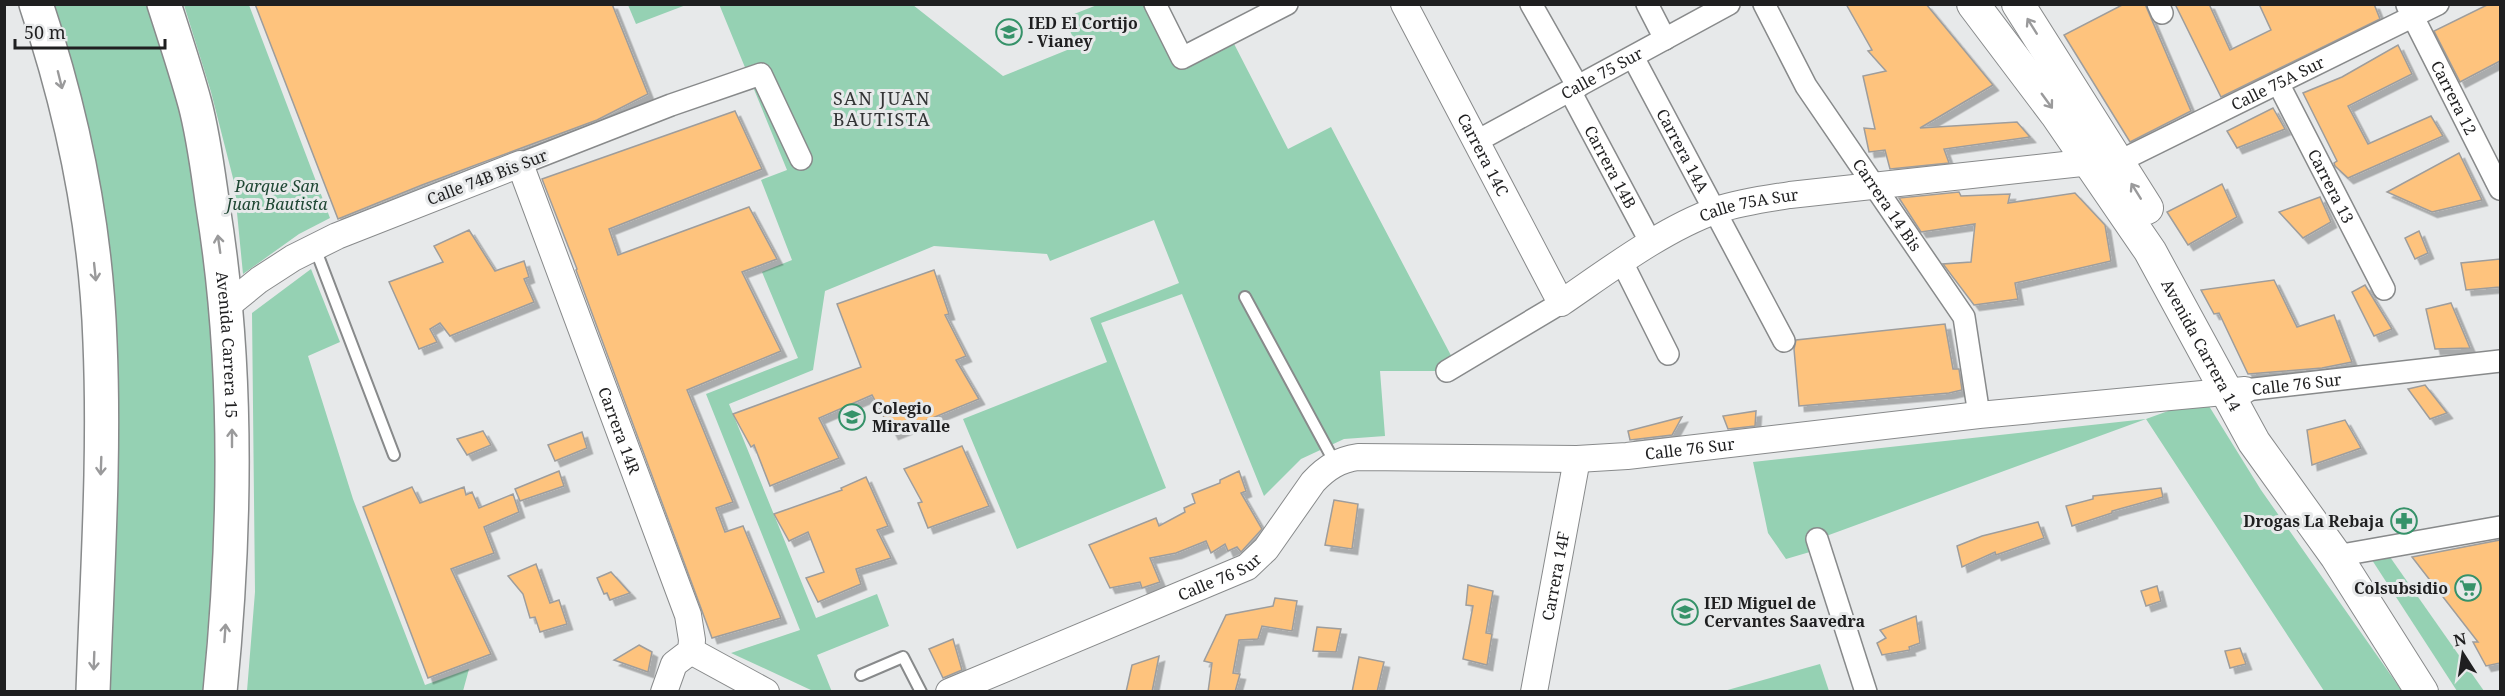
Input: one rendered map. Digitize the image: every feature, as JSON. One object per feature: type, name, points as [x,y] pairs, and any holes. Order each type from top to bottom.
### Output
[{"type":"highway","points":[[36,4],[56,64],[73,130],[86,198],[95,274],[100,340],[102,449],[93,692]]},
{"type":"highway","name":"Avenida Carrera 15","points":[[164,4],[195,106],[205,155],[227,306],[231,359],[232,462],[226,628],[220,692]]},
{"type":"main road","name":"Avenida Carrera 14","points":[[1973,4],[2104,162]]},
{"type":"main road","name":"Avenida Carrera 14","points":[[2018,4],[2150,251],[2235,390],[2254,442],[2344,555],[2443,692]]},
{"type":"main road","name":"Avenida Carrera 14","points":[[2344,555],[2422,692]]},
{"type":"street","points":[[1155,4],[1182,58],[1278,6]]},
{"type":"street","name":"Carrera 14C","points":[[1404,4],[1562,303]]},
{"type":"street","name":"Carrera 14B","points":[[1531,4],[1650,243]]},
{"type":"street","points":[[1647,4],[1665,39]]},
{"type":"street","name":"Calle 75 Sur","points":[[1477,141],[1729,4]]},
{"type":"street","name":"Carrera 14 Bis","points":[[1764,4],[1806,86],[1964,317],[1979,415]]},
{"type":"street","name":"Calle 75A Sur","points":[[1447,370],[1562,303],[1650,243],[1715,211],[1743,203],[1790,195],[2104,162],[2278,83],[2410,11],[2438,4]]},
{"type":"street","name":"Carrera 12","points":[[2410,11],[2500,189]]},
{"type":"street","name":"Carrera 14A","points":[[1634,57],[1784,341]]},
{"type":"street","name":"Calle 74B Bis Sur","points":[[227,306],[260,280],[337,236],[671,105],[760,74],[801,159]]},
{"type":"street","name":"Carrera 13","points":[[2278,83],[2384,289]]},
{"type":"street","name":"Carrera 14R","points":[[520,164],[688,615],[692,640],[691,651]]},
{"type":"street","points":[[1622,262],[1668,354]]},
{"type":"street","name":"Calle 76 Sur","points":[[949,692],[1247,567],[1266,549],[1313,482],[1335,463],[1358,457],[1577,459],[1627,456],[1979,415],[2500,361]]},
{"type":"street","name":"Carrera 14F","points":[[1534,692],[1577,459]]},
{"type":"street","points":[[2344,555],[2500,526]]},
{"type":"street","points":[[1817,539],[1866,692]]},
{"type":"street","points":[[663,692],[675,664],[691,651],[766,692]]},
{"type":"lane","points":[[315,247],[394,455]]},
{"type":"lane","points":[[1245,297],[1335,463]]},
{"type":"lane","points":[[861,675],[903,657],[921,692]]},
{"type":"green space","points":[[719,4],[913,5],[1003,76],[1077,46],[1064,18],[1097,5],[1155,5],[1182,58],[1229,34],[1288,149],[1331,127],[1456,365],[1447,371],[1380,371],[1385,436],[1344,439],[1301,459],[1264,496],[1182,294],[1101,323],[1166,488],[1017,549],[963,419],[1107,362],[1090,318],[1179,283],[1154,220],[1050,261],[1047,254],[934,246],[825,291],[813,370],[729,404],[816,618],[877,594],[889,626],[817,655],[832,692],[813,691],[731,653],[800,630],[706,394],[798,358],[762,272],[792,260],[761,180],[787,170]]},
{"type":"green space","points":[[51,5],[149,5],[167,57],[198,185],[213,331],[219,434],[203,691],[111,691],[117,331],[107,228],[87,130]]},
{"type":"green space","name":"Parque San Juan Bautista","points":[[184,5],[249,5],[330,218],[299,234],[243,274],[234,182],[211,92]]},
{"type":"green space","points":[[628,5],[686,5],[636,24]]},
{"type":"green space","points":[[311,269],[340,342],[308,356],[353,499],[425,685],[469,669],[463,691],[247,691],[255,592],[252,313]]},
{"type":"green space","points":[[2204,398],[2261,490],[2402,691],[2324,691],[2146,419]]},
{"type":"green space","points":[[2146,419],[1818,539],[1820,549],[1786,559],[1768,533],[1753,462]]},
{"type":"green space","points":[[2390,557],[2484,691],[2457,691],[2372,560]]},
{"type":"green space","points":[[1820,664],[1829,691],[1724,691]]},
{"type":"building","points":[[255,4],[612,4],[648,94],[597,120],[338,219]]},
{"type":"building","points":[[1846,4],[1926,4],[1993,85],[1920,128],[2017,122],[2030,137],[1944,149],[1949,163],[1890,169],[1885,150],[1869,152],[1864,128],[1875,129],[1863,76],[1886,71],[1868,51],[1872,50]]},
{"type":"building","points":[[2124,4],[2145,4],[2191,111],[2130,142],[2064,35]]},
{"type":"building","points":[[2175,4],[2209,4],[2230,50],[2271,30],[2259,4],[2374,4],[2380,19],[2221,97]]},
{"type":"building","points":[[2489,4],[2500,4],[2500,61],[2460,82],[2434,31]]},
{"type":"building","points":[[2398,45],[2412,74],[2348,106],[2368,144],[2431,116],[2443,136],[2348,178],[2335,166],[2334,163],[2337,161],[2303,93],[2342,77]]},
{"type":"building","points":[[2273,108],[2285,129],[2237,148],[2227,131]]},
{"type":"building","points":[[735,111],[762,169],[609,229],[618,255],[749,207],[777,259],[742,272],[781,351],[687,390],[733,502],[716,508],[725,532],[743,526],[781,618],[712,638],[542,179]]},
{"type":"building","points":[[2459,153],[2482,200],[2432,212],[2387,192]]},
{"type":"building","points":[[2222,184],[2237,217],[2188,245],[2167,212]]},
{"type":"building","points":[[1959,192],[1961,196],[2010,194],[2008,203],[2075,193],[2105,225],[2111,261],[2015,283],[2018,299],[1974,305],[1943,264],[1971,262],[1975,224],[1921,232],[1899,198]]},
{"type":"building","points":[[2320,197],[2331,222],[2303,238],[2279,212]]},
{"type":"building","points":[[469,230],[495,271],[524,261],[529,277],[524,279],[534,302],[450,336],[440,323],[430,329],[437,342],[419,349],[389,282],[443,262],[434,246]]},
{"type":"building","points":[[2419,231],[2428,253],[2415,259],[2405,238]]},
{"type":"building","points":[[2500,259],[2500,287],[2466,290],[2461,263]]},
{"type":"building","points":[[934,270],[949,314],[945,315],[966,356],[956,360],[979,399],[893,434],[872,395],[819,418],[839,458],[770,486],[754,445],[751,447],[733,414],[861,367],[837,304]]},
{"type":"building","points":[[2274,280],[2297,327],[2334,315],[2352,362],[2322,368],[2248,374],[2219,313],[2214,314],[2201,290]]},
{"type":"building","points":[[2365,285],[2392,329],[2374,336],[2352,292]]},
{"type":"building","points":[[2451,303],[2470,348],[2435,349],[2426,309]]},
{"type":"building","points":[[1945,324],[1953,369],[1959,369],[1962,390],[1799,406],[1794,349],[1796,340]]},
{"type":"building","points":[[2425,385],[2447,413],[2430,419],[2408,389]]},
{"type":"building","points":[[1756,411],[1755,426],[1728,429],[1723,416]]},
{"type":"building","points":[[1682,417],[1672,435],[1630,440],[1628,431]]},
{"type":"building","points":[[2345,420],[2361,448],[2312,465],[2307,430]]},
{"type":"building","points":[[483,431],[491,445],[467,455],[457,439]]},
{"type":"building","points":[[582,432],[587,448],[555,461],[548,445]]},
{"type":"building","points":[[962,446],[989,506],[928,528],[918,503],[922,502],[904,469]]},
{"type":"building","points":[[559,471],[564,486],[520,501],[515,489]]},
{"type":"building","points":[[1239,471],[1246,491],[1241,493],[1262,529],[1241,552],[1237,547],[1228,551],[1225,544],[1211,553],[1206,541],[1176,553],[1150,558],[1160,582],[1142,588],[1140,582],[1110,588],[1089,545],[1156,518],[1159,526],[1185,512],[1184,508],[1195,503],[1192,494],[1220,483],[1220,480]]},
{"type":"building","points":[[866,477],[888,526],[877,530],[891,558],[856,569],[861,584],[818,602],[806,578],[824,572],[808,532],[789,541],[774,514],[842,490],[841,488]]},
{"type":"building","points":[[412,487],[420,503],[464,487],[466,495],[472,492],[479,508],[513,494],[519,512],[484,527],[494,553],[451,569],[491,654],[428,678],[363,507]]},
{"type":"building","points":[[2161,488],[2163,497],[2112,511],[2112,513],[2072,526],[2066,506],[2093,499],[2093,496]]},
{"type":"building","points":[[1334,500],[1358,504],[1352,549],[1325,545]]},
{"type":"building","points":[[2038,522],[2044,538],[1996,555],[1995,552],[1962,567],[1957,546],[1982,536]]},
{"type":"building","name":"Colsubsidio","points":[[2500,540],[2500,663],[2486,666],[2473,642],[2478,642],[2412,557]]},
{"type":"building","points":[[536,564],[550,603],[559,600],[567,624],[540,632],[535,617],[530,618],[523,594],[508,576]]},
{"type":"building","points":[[611,572],[630,593],[610,600],[607,593],[604,594],[597,578]]},
{"type":"building","points":[[1468,585],[1493,591],[1486,633],[1492,634],[1487,665],[1463,659],[1473,606],[1466,605]]},
{"type":"building","points":[[2157,586],[2161,601],[2146,606],[2141,591]]},
{"type":"building","points":[[1275,598],[1297,601],[1292,631],[1262,626],[1258,639],[1239,640],[1233,673],[1240,674],[1235,692],[1208,692],[1212,663],[1204,661],[1226,615],[1273,606]]},
{"type":"building","points":[[1916,616],[1920,643],[1909,647],[1910,650],[1882,655],[1877,643],[1886,638],[1880,630]]},
{"type":"building","points":[[1317,627],[1341,629],[1336,652],[1313,651]]},
{"type":"building","points":[[953,639],[962,670],[943,678],[929,649]]},
{"type":"building","points":[[639,645],[652,652],[648,672],[614,660]]},
{"type":"building","points":[[2240,648],[2246,664],[2230,668],[2225,651]]},
{"type":"building","points":[[1159,656],[1152,692],[1126,692],[1132,665]]},
{"type":"building","points":[[1359,657],[1384,662],[1377,692],[1352,692]]},
{"type":"place","name":"IED El Cortijo - Vianey","points":[[1009,32]]},
{"type":"place","name":"Colegio Miravalle","points":[[852,417]]},
{"type":"place","name":"Drogas La Rebaja","points":[[2404,521]]},
{"type":"place","name":"Colsubsidio","points":[[2468,588]]},
{"type":"place","name":"IED Miguel de Cervantes Saavedra","points":[[1685,612]]},
{"type":"district","name":"SAN JUAN BAUTISTA","points":[[882,109]]}]
